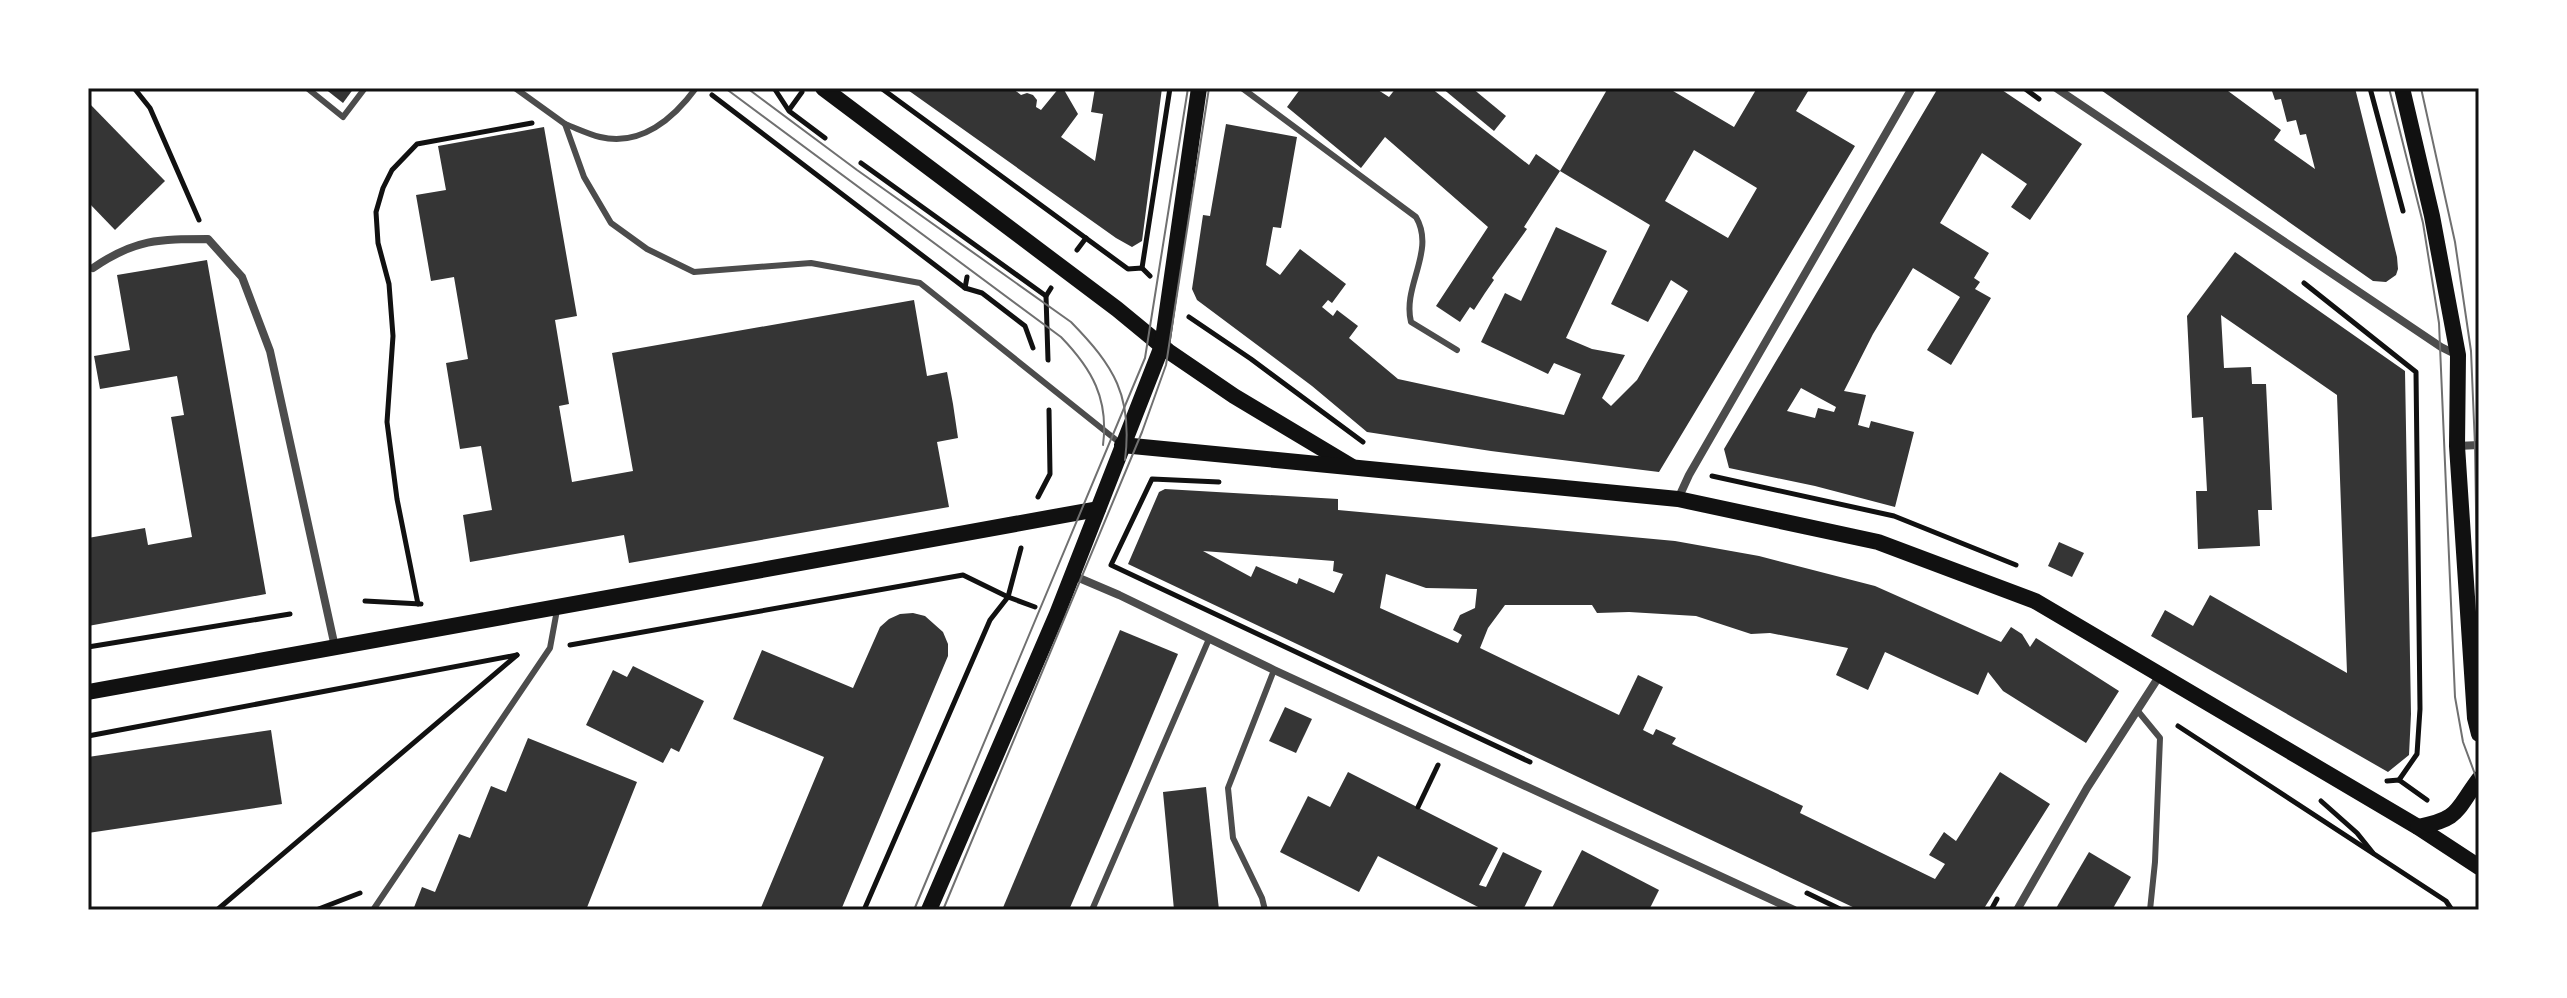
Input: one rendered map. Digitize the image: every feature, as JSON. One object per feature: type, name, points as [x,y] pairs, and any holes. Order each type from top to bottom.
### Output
[{"type":"main road","points":[[823,88],[1162,346],[1234,396],[1356,468]]},
{"type":"main road","points":[[929,910],[1072,575],[1162,346],[1199,88]]},
{"type":"main road","points":[[2402,88],[2432,216],[2458,355],[2457,446],[2475,718],[2479,734]]},
{"type":"main road","points":[[1122,445],[1678,499],[1878,542],[2035,601],[2418,827],[2479,867]]},
{"type":"main road","points":[[88,692],[1098,509]]},
{"type":"main road","points":[[2418,827],[2443,822],[2451,817],[2479,779]]},
{"type":"street","points":[[1678,499],[1912,88]]},
{"type":"street","points":[[2056,88],[2441,347],[2458,355]]},
{"type":"street","points":[[93,268],[118,251],[160,239],[208,239],[242,277],[270,351],[335,648]]},
{"type":"street","points":[[2457,446],[2479,445]]},
{"type":"street","points":[[1072,575],[1794,910]]},
{"type":"street","points":[[2017,910],[2087,788],[2160,675]]},
{"type":"lane","points":[[307,88],[343,117],[365,88]]},
{"type":"lane","points":[[515,88],[566,127],[599,137],[629,138],[663,124],[675,115],[696,88]]},
{"type":"lane","points":[[1242,88],[1416,217],[1423,229],[1424,244],[1408,308],[1411,322],[1457,350]]},
{"type":"lane","points":[[566,127],[584,177],[611,223],[647,249],[694,272],[811,263],[920,283],[1122,445]]},
{"type":"lane","points":[[373,910],[550,648],[558,606]]},
{"type":"lane","points":[[1092,910],[1209,639]]},
{"type":"lane","points":[[1265,910],[1233,838],[1228,788],[1274,670]]},
{"type":"lane","points":[[2137,710],[2160,738],[2150,910]]},
{"type":"path","points":[[134,88],[150,108],[208,239]]},
{"type":"path","points":[[703,88],[965,288],[967,277]]},
{"type":"path","points":[[774,88],[789,111],[825,138]]},
{"type":"path","points":[[789,111],[804,88]]},
{"type":"path","points":[[881,88],[1128,269],[1142,268],[1170,88]]},
{"type":"path","points":[[418,604],[397,499],[387,422],[393,336],[389,284],[378,243],[376,212],[383,188],[392,170],[417,144],[549,120],[566,127]]},
{"type":"path","points":[[861,163],[1046,296],[1050,474],[1040,494]]},
{"type":"path","points":[[1184,309],[1189,316],[1375,451]]},
{"type":"path","points":[[2399,780],[2417,754],[2420,709],[2416,372]]},
{"type":"path","points":[[1230,482],[1152,479],[1111,565],[1541,768]]},
{"type":"path","points":[[563,646],[963,575],[1008,597],[990,620],[864,910]]},
{"type":"path","points":[[88,647],[290,614]]},
{"type":"path","points":[[88,736],[517,655],[217,910]]},
{"type":"path","points":[[2171,718],[2180,728],[2446,901],[2452,910]]},
{"type":"path","points":[[1418,807],[1438,765]]},
{"type":"path","points":[[2319,799],[2357,833],[2377,858]]},
{"type":"path","points":[[316,910],[392,881]]},
{"type":"path","points":[[1802,891],[1842,910]]},
{"type":"building","points":[[324,88],[354,88],[343,103]]},
{"type":"building","points":[[905,88],[1012,88],[1021,95],[1033,95],[1037,100],[1036,107],[1041,110],[1059,88],[1063,88],[1078,114],[1061,137],[1095,161],[1103,114],[1091,112],[1095,88],[1162,88],[1142,241],[1132,247],[1116,238]]},
{"type":"building","points":[[1301,88],[1375,88],[1389,97],[1396,88],[1431,88],[1529,165],[1536,154],[1560,171],[1524,227],[1527,229],[1492,278],[1494,280],[1474,310],[1470,307],[1460,322],[1436,306],[1488,227],[1385,137],[1361,168],[1287,107]]},
{"type":"building","points":[[1442,88],[1472,88],[1506,116],[1494,131]]},
{"type":"building","points":[[1608,88],[1668,88],[1734,127],[1757,88],[1810,88],[1796,111],[1855,146],[1659,472],[1367,432],[1312,386],[1197,300],[1192,289],[1203,215],[1210,216],[1226,124],[1297,137],[1281,228],[1273,227],[1266,265],[1280,275],[1300,249],[1346,284],[1332,303],[1328,300],[1322,307],[1333,316],[1337,310],[1358,326],[1349,338],[1398,379],[1564,415],[1581,374],[1554,363],[1548,374],[1481,342],[1505,293],[1521,301],[1556,227],[1607,251],[1566,338],[1592,349],[1625,355],[1602,398],[1611,406],[1637,380],[1688,291],[1671,280],[1648,322],[1611,304],[1650,225],[1560,171]],"holes":[[[1694,150],[1757,188],[1728,238],[1665,201]]]},
{"type":"building","points":[[1938,88],[1999,88],[2082,144],[2030,220],[2011,207],[2027,184],[1982,153],[1940,223],[1989,253],[1974,278],[1980,282],[1975,289],[1991,298],[1951,365],[1927,350],[1960,297],[1913,268],[1873,334],[1844,391],[1866,395],[1858,425],[1869,428],[1871,421],[1914,432],[1895,507],[1729,468],[1724,449]],"holes":[[[1801,388],[1836,407],[1834,412],[1818,408],[1815,418],[1787,411]]]},
{"type":"building","points":[[2098,88],[2224,88],[2281,130],[2274,140],[2315,169],[2306,134],[2300,135],[2296,120],[2287,122],[2281,99],[2275,100],[2271,88],[2355,88],[2397,257],[2396,275],[2386,282],[2373,281]]},
{"type":"building","points":[[88,102],[165,181],[115,230],[88,202]]},
{"type":"building","points":[[544,127],[577,316],[555,320],[569,404],[559,406],[572,482],[633,471],[612,353],[914,300],[927,376],[947,372],[953,404],[958,438],[937,442],[949,507],[629,563],[624,535],[470,562],[463,515],[492,510],[481,446],[460,449],[446,363],[468,359],[454,277],[431,281],[416,195],[446,190],[438,146]]},
{"type":"building","points":[[2235,252],[2405,371],[2411,714],[2409,755],[2388,772],[2151,636],[2165,610],[2193,626],[2210,595],[2347,673],[2337,395],[2221,315],[2224,368],[2251,367],[2252,384],[2266,384],[2272,510],[2258,510],[2260,546],[2198,549],[2196,491],[2207,491],[2203,417],[2192,418],[2187,316]]},
{"type":"building","points":[[207,260],[266,594],[88,626],[88,538],[145,528],[148,545],[192,537],[171,417],[184,415],[177,376],[100,389],[94,356],[130,350],[117,275]]},
{"type":"building","points":[[1165,489],[1338,499],[1338,510],[1675,541],[1759,556],[1875,586],[2001,642],[2011,627],[2022,634],[2030,647],[2036,638],[2119,691],[2086,743],[2003,691],[1988,672],[1978,695],[1885,652],[1868,690],[1836,675],[1848,648],[1770,633],[1751,634],[1696,616],[1597,613],[1592,605],[1505,605],[1488,628],[1480,648],[1619,715],[1638,675],[1663,687],[1643,730],[1653,735],[1656,729],[1676,738],[1672,744],[1803,806],[1800,813],[1935,879],[1945,864],[1929,855],[1944,832],[1956,841],[2000,772],[2050,804],[1983,910],[1859,910],[1128,564],[1159,492]],"holes":[[[1203,551],[1334,561],[1333,571],[1343,574],[1334,593],[1299,578],[1297,584],[1256,566],[1251,577]],[[1386,574],[1426,588],[1477,589],[1475,608],[1460,615],[1453,630],[1462,635],[1458,643],[1380,608]]]},
{"type":"building","points":[[2059,542],[2084,553],[2072,577],[2048,566]]},
{"type":"building","points":[[900,614],[925,616],[943,632],[948,644],[948,656],[841,910],[760,910],[824,757],[733,719],[762,650],[853,688],[880,627]]},
{"type":"building","points":[[1120,630],[1178,654],[1131,766],[1069,910],[1002,910]]},
{"type":"building","points":[[633,666],[704,701],[679,752],[671,748],[663,763],[586,725],[613,670],[627,677]]},
{"type":"building","points":[[1285,707],[1312,719],[1296,753],[1269,741]]},
{"type":"building","points":[[271,730],[282,804],[88,833],[88,757]]},
{"type":"building","points":[[528,738],[637,782],[586,910],[413,910],[422,887],[435,892],[459,834],[470,838],[491,786],[506,792]]},
{"type":"building","points":[[1348,772],[1498,848],[1479,885],[1486,887],[1503,852],[1542,871],[1523,910],[1484,910],[1378,856],[1359,892],[1280,852],[1308,796],[1330,807]]},
{"type":"building","points":[[1206,787],[1219,910],[1174,910],[1163,792]]},
{"type":"building","points":[[1582,850],[1659,890],[1649,910],[1551,910]]},
{"type":"building","points":[[2089,852],[2131,877],[2112,910],[2055,910]]},
{"type":"tram line","points":[[725,88],[1061,337],[1096,386],[1103,413],[1103,445]]},
{"type":"tram line","points":[[747,88],[1071,322],[1099,353],[1117,384],[1126,418],[1125,460]]},
{"type":"tram line","points":[[914,910],[1145,358],[1188,88]]},
{"type":"tram line","points":[[943,910],[1142,432],[1166,365],[1209,88]]},
{"type":"tram line","points":[[2389,88],[2423,223],[2439,323],[2455,697],[2463,742],[2479,785]]},
{"type":"tram line","points":[[2421,88],[2455,242],[2471,351],[2479,694]]}]
